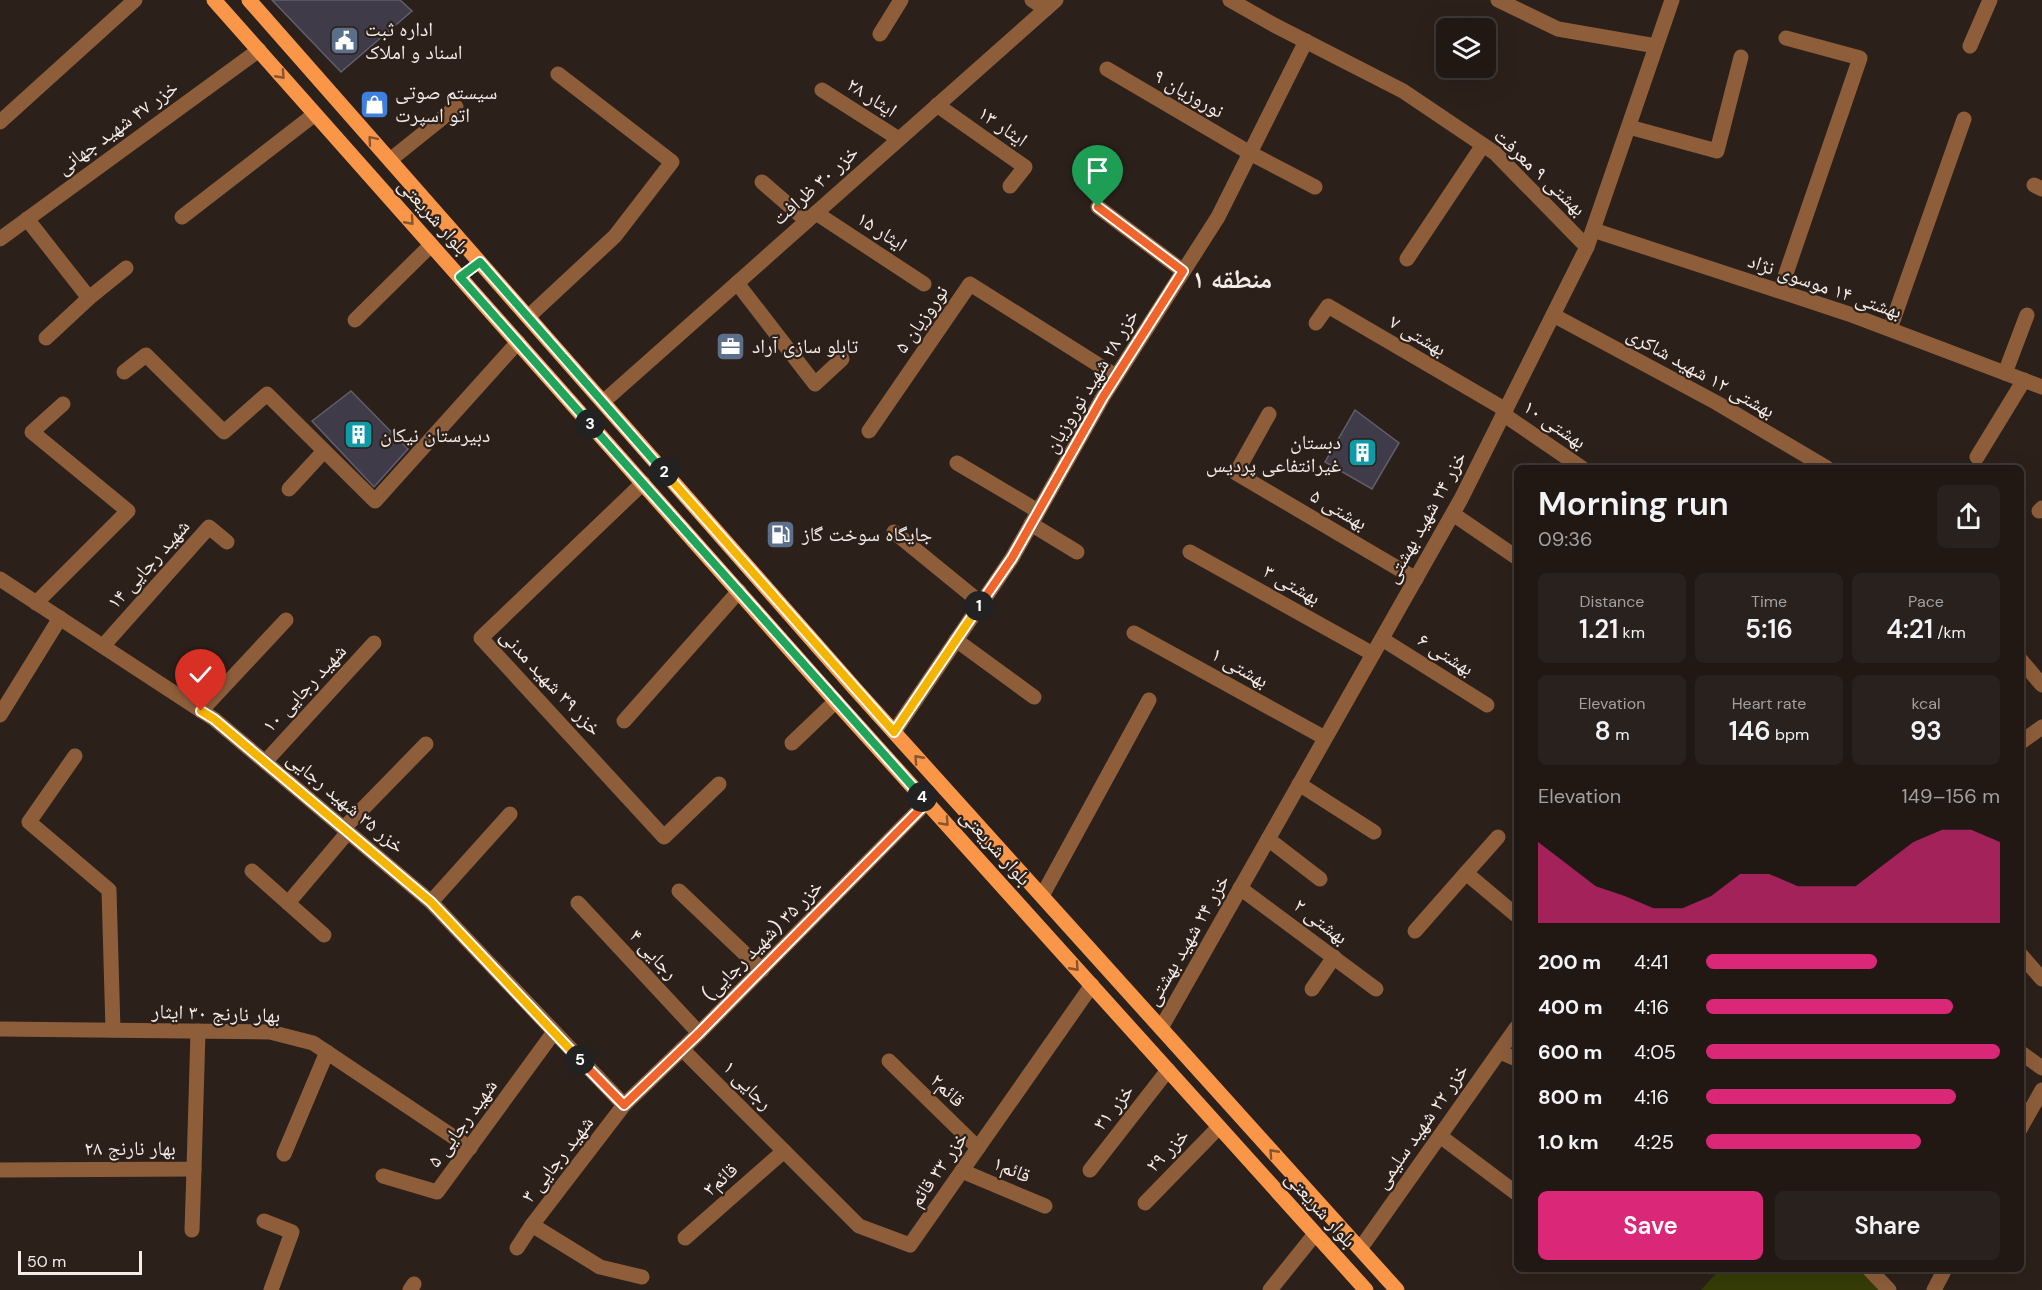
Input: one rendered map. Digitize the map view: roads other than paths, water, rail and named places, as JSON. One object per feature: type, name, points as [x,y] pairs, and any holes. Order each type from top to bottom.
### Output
[{"type":"main road","name":"بلوار شریعتی","points":[[214,0],[836,701],[1366,1290]]},
{"type":"main road","name":"بلوار شریعتی","points":[[249,0],[894,732],[1397,1290]]},
{"type":"main road","points":[[460,277],[480,262]]},
{"type":"street","points":[[0,122],[135,0]]},
{"type":"street","points":[[880,34],[901,0]]},
{"type":"street","points":[[1032,0],[1051,4]]},
{"type":"street","name":"بهشتی ۹ معرفت","points":[[1230,0],[1403,91],[1496,153],[1587,247]]},
{"type":"street","points":[[1498,0],[1558,29],[1656,46]]},
{"type":"street","name":"خزر ۲۴ شهید بهشتی","points":[[1161,1028],[1453,514],[1505,412],[1587,247],[1672,0]]},
{"type":"street","points":[[1970,46],[1990,0]]},
{"type":"street","name":"خزر ۳۰ ظرافت","points":[[603,402],[1051,4]]},
{"type":"street","points":[[1780,291],[1860,58],[1786,38]]},
{"type":"street","name":"خزر ۲۸ شهید نوروزیان","points":[[894,732],[1012,558],[1116,376],[1218,216],[1306,41]]},
{"type":"street","name":"خزر ۴۷ شهید جهانی","points":[[0,238],[259,50]]},
{"type":"street","points":[[1629,126],[1717,151],[1741,57]]},
{"type":"street","name":"نوروزیان ۹","points":[[1107,69],[1250,153],[1315,187]]},
{"type":"street","points":[[528,317],[615,236],[672,162],[558,74]]},
{"type":"street","name":"ایثار ۲۸","points":[[822,90],[899,139]]},
{"type":"street","name":"ایثار ۱۳","points":[[937,105],[1026,167],[1010,186]]},
{"type":"street","points":[[390,160],[456,108]]},
{"type":"street","points":[[182,217],[315,114]]},
{"type":"street","points":[[1890,329],[1964,119]]},
{"type":"street","points":[[1407,259],[1483,145]]},
{"type":"street","name":"ایثار ۱۵","points":[[762,182],[811,217],[924,284]]},
{"type":"street","points":[[1098,207],[1183,271]]},
{"type":"street","points":[[27,219],[88,298]]},
{"type":"street","name":"بهشتی ۱۴ موسوی نژاد","points":[[1593,230],[1890,329],[2042,387]]},
{"type":"street","points":[[355,320],[431,244]]},
{"type":"street","points":[[46,338],[88,298],[126,268]]},
{"type":"street","points":[[737,283],[814,384],[842,358]]},
{"type":"street","name":"نوروزیان ۵","points":[[869,431],[970,284],[1116,376]]},
{"type":"street","name":"بهشتی ۷","points":[[1316,323],[1328,306],[1505,412]]},
{"type":"street","name":"بهشتی ۱۲ شهید شاکری","points":[[1553,315],[1718,403],[1819,465]]},
{"type":"street","points":[[2005,373],[2027,315]]},
{"type":"street","points":[[124,372],[146,355],[224,432],[267,394],[375,501],[518,342]]},
{"type":"street","points":[[1977,457],[2024,380]]},
{"type":"street","points":[[36,603],[128,511],[32,432],[63,405]]},
{"type":"street","name":"بهشتی ۱۰","points":[[1505,412],[1578,465]]},
{"type":"street","name":"بهشتی ۵","points":[[1269,414],[1236,473],[1416,579]]},
{"type":"street","points":[[289,489],[324,451]]},
{"type":"street","points":[[957,462],[1077,552]]},
{"type":"street","name":"خزر ۳۹ شهید مدنی","points":[[643,483],[482,638],[664,837],[720,784]]},
{"type":"street","points":[[1453,514],[1514,556]]},
{"type":"street","name":"شهید رجایی ۱۴","points":[[102,646],[209,527],[227,542]]},
{"type":"street","points":[[894,532],[981,603]]},
{"type":"street","name":"بهشتی ۳","points":[[1190,552],[1373,654]]},
{"type":"street","name":"خزر ۳۵ شهید رجایی","points":[[0,579],[214,719],[346,830],[431,902],[624,1105]]},
{"type":"street","points":[[624,721],[739,591]]},
{"type":"street","points":[[0,715],[60,618]]},
{"type":"street","points":[[201,711],[286,620]]},
{"type":"street","name":"بهشتی ۱","points":[[1134,633],[1325,738]]},
{"type":"street","name":"بهشتی ۶","points":[[1382,639],[1487,705]]},
{"type":"street","points":[[956,640],[1034,696]]},
{"type":"street","name":"شهید رجایی ۱۰","points":[[265,762],[374,644]]},
{"type":"street","points":[[2024,664],[2042,685]]},
{"type":"street","points":[[1042,896],[1149,700]]},
{"type":"street","points":[[792,743],[836,701]]},
{"type":"street","points":[[2024,740],[2042,727]]},
{"type":"street","points":[[288,903],[346,830],[426,744]]},
{"type":"street","points":[[75,756],[29,822],[109,890],[113,1030]]},
{"type":"street","points":[[1299,784],[1374,832]]},
{"type":"street","name":"خزر ۳۵ (شهید رجایی)","points":[[624,1105],[762,970],[927,802]]},
{"type":"street","points":[[431,902],[510,814]]},
{"type":"street","points":[[1415,931],[1498,837]]},
{"type":"street","points":[[1268,839],[1320,879]]},
{"type":"street","points":[[252,871],[324,935]]},
{"type":"street","points":[[1466,873],[1514,913]]},
{"type":"street","name":"بهشتی ۲","points":[[1240,888],[1376,989]]},
{"type":"street","points":[[679,891],[762,970]]},
{"type":"street","name":"رجایی ۴","points":[[578,903],[699,1033]]},
{"type":"street","points":[[1312,989],[1334,957]]},
{"type":"street","points":[[2024,959],[2042,979]]},
{"type":"street","name":"خزر ۳۳ قائم","points":[[783,1151],[859,1226],[910,1245],[1092,985]]},
{"type":"street","name":"بهار نارنج ۳۰ ایثار","points":[[0,1029],[270,1032],[313,1043],[470,1148]]},
{"type":"street","name":"بهار نارنج ۲۸","points":[[0,1170],[194,1169],[198,1031]]},
{"type":"street","name":"خزر ۲۲ شهید سلیمی","points":[[1360,1249],[1514,1031]]},
{"type":"street","name":"شهید رجایی ۵","points":[[383,1176],[437,1192],[554,1032]]},
{"type":"street","name":"رجایی ۱","points":[[682,1049],[783,1151]]},
{"type":"street","points":[[284,1154],[327,1052]]},
{"type":"street","points":[[1500,1052],[1514,1058]]},
{"type":"street","points":[[2024,1055],[2042,1068]]},
{"type":"street","name":"قائم۲","points":[[888,1061],[978,1148]]},
{"type":"street","name":"خزر ۳۱","points":[[1090,1170],[1168,1070]]},
{"type":"street","points":[[2024,1122],[2042,1090]]},
{"type":"street","name":"شهید رجایی ۳","points":[[624,1105],[532,1225],[600,1267],[642,1277]]},
{"type":"street","name":"خزر ۲۹","points":[[1145,1203],[1219,1127]]},
{"type":"street","points":[[1440,1137],[1514,1192]]},
{"type":"street","name":"قائم۳","points":[[685,1238],[783,1151]]},
{"type":"street","points":[[192,1230],[194,1169]]},
{"type":"street","name":"قائم۱","points":[[962,1171],[1046,1206]]},
{"type":"street","points":[[264,1221],[292,1232],[271,1290]]},
{"type":"street","points":[[517,1248],[532,1225]]},
{"type":"street","points":[[1270,1290],[1315,1234]]},
{"type":"street","points":[[1872,1272],[1889,1290]]},
{"type":"street","points":[[1934,1290],[1943,1272]]},
{"type":"place","name":"اداره ثبت اسناد و املاک","points":[[344,41]]},
{"type":"place","name":"سیستم صوتی اتو اسپرت","points":[[374,104]]},
{"type":"place","name":"تابلو سازی آراد","points":[[731,346]]},
{"type":"place","name":"دبیرستان نیکان","points":[[359,435]]},
{"type":"place","name":"دبستان غیرانتفاعی پردیس","points":[[1362,453]]},
{"type":"place","name":"جایگاه سوخت گاز","points":[[781,534]]},
{"type":"district","name":"منطقه ۱","points":[[1232,279]]}]
